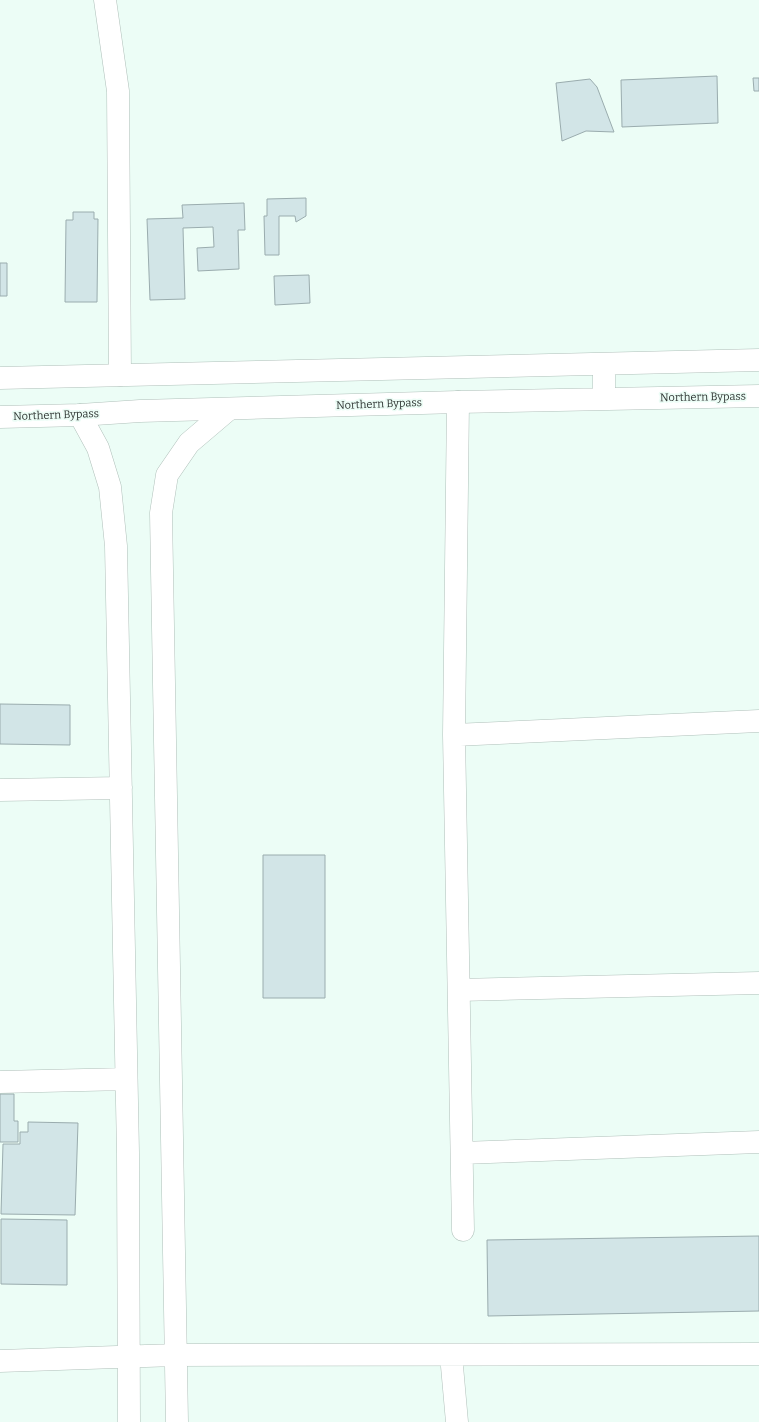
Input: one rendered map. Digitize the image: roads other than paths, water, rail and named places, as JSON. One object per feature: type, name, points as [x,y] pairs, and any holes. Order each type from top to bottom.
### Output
[{"type":"street","points":[[105,0],[118,91],[120,375]]},
{"type":"street","points":[[0,378],[759,360]]},
{"type":"street","points":[[604,364],[604,399]]},
{"type":"street","name":"Northern Bypass","points":[[0,417],[80,415],[140,411],[458,402],[759,396]]},
{"type":"street","points":[[458,402],[454,735],[463,1230]]},
{"type":"street","points":[[177,1422],[161,513],[167,475],[189,443],[229,409]]},
{"type":"street","points":[[80,415],[98,448],[110,487],[116,546],[129,1230],[129,1422]]},
{"type":"street","points":[[454,735],[759,721]]},
{"type":"street","points":[[0,790],[121,788]]},
{"type":"street","points":[[459,990],[759,984]]},
{"type":"street","points":[[0,1082],[126,1079]]},
{"type":"street","points":[[462,1153],[759,1142]]},
{"type":"street","points":[[0,1361],[129,1358],[175,1355],[759,1354]]},
{"type":"street","points":[[451,1355],[457,1422]]}]
